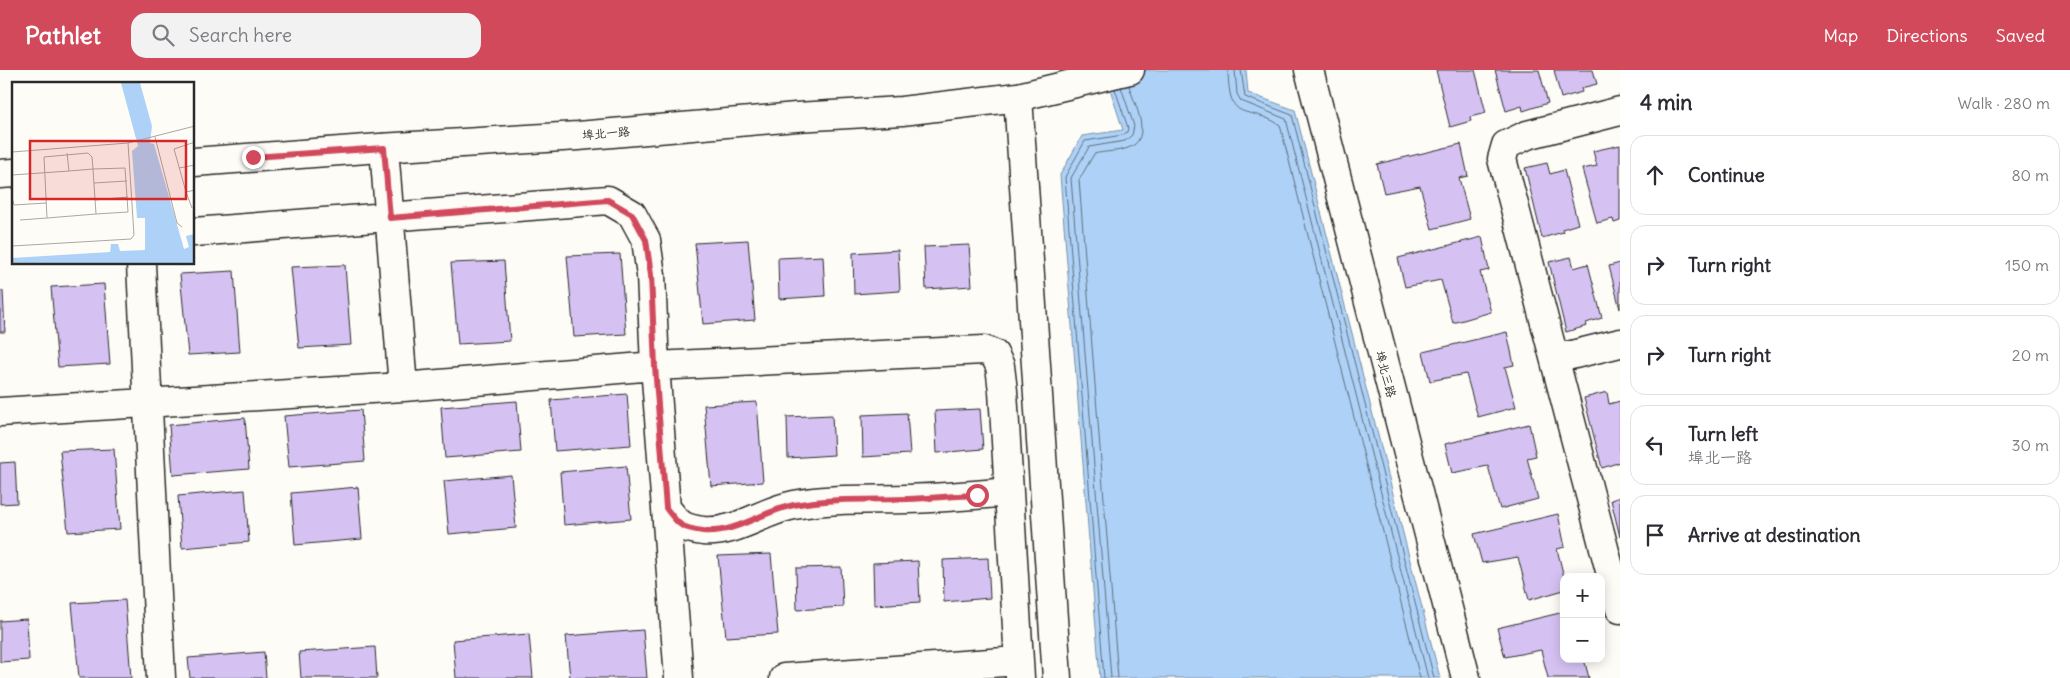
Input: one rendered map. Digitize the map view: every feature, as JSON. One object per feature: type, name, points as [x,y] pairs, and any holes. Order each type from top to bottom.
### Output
[{"type":"street","name":"埠北一路","points":[[195,162],[578,136],[796,117],[902,111],[1018,97],[1130,70]]},
{"type":"street","name":"埠北三路","points":[[1308,70],[1466,678]]},
{"type":"street","points":[[1018,97],[1057,678]]},
{"type":"street","points":[[1620,111],[1527,135],[1506,145],[1502,159],[1620,609]]},
{"type":"street","points":[[384,148],[402,387]]},
{"type":"street","points":[[195,232],[608,200],[632,214],[646,240],[651,275],[655,366],[678,678]]},
{"type":"street","points":[[142,265],[161,678]]},
{"type":"street","points":[[1555,359],[1620,343]]},
{"type":"street","points":[[0,412],[402,387],[655,366],[984,350],[994,354],[1000,366],[1003,391],[1019,669],[784,678]]},
{"type":"street","points":[[666,508],[680,526],[703,531],[722,531],[793,505],[859,499],[909,499],[1008,492]]},
{"type":"water","points":[[1104,70],[1246,70],[1248,93],[1295,110],[1440,678],[1100,678],[1060,175],[1082,136],[1123,130]]},
{"type":"building","points":[[1436,70],[1475,70],[1486,113],[1470,117],[1471,121],[1450,127]]},
{"type":"building","points":[[1495,70],[1539,70],[1548,103],[1523,111],[1522,106],[1506,111]]},
{"type":"building","points":[[1554,70],[1593,70],[1597,84],[1581,88],[1582,92],[1561,98]]},
{"type":"building","points":[[1461,144],[1468,176],[1459,178],[1470,219],[1432,229],[1420,186],[1384,193],[1377,164]]},
{"type":"building","points":[[1620,145],[1620,221],[1614,223],[1613,219],[1597,223],[1582,169],[1597,166],[1593,151]]},
{"type":"building","points":[[1547,163],[1550,174],[1564,170],[1578,224],[1562,229],[1563,232],[1542,238],[1525,168]]},
{"type":"building","points":[[1482,237],[1489,270],[1480,272],[1491,312],[1453,323],[1441,280],[1405,287],[1398,258]]},
{"type":"building","points":[[748,240],[755,320],[703,324],[695,243]]},
{"type":"building","points":[[969,245],[972,286],[926,289],[924,247]]},
{"type":"building","points":[[898,250],[900,291],[854,294],[853,253]]},
{"type":"building","points":[[620,254],[626,334],[574,337],[567,256]]},
{"type":"building","points":[[823,256],[825,296],[779,299],[778,258]]},
{"type":"building","points":[[1571,257],[1574,268],[1588,264],[1602,318],[1586,323],[1587,326],[1566,332],[1549,262]]},
{"type":"building","points":[[504,261],[510,341],[458,344],[451,263]]},
{"type":"building","points":[[1620,263],[1620,309],[1609,266]]},
{"type":"building","points":[[345,265],[351,345],[299,348],[291,267]]},
{"type":"building","points":[[234,271],[240,352],[188,355],[180,274]]},
{"type":"building","points":[[104,284],[110,364],[58,367],[51,287]]},
{"type":"building","points":[[0,291],[3,291],[5,332],[0,332]]},
{"type":"building","points":[[1507,332],[1514,365],[1505,367],[1516,407],[1478,417],[1466,374],[1430,381],[1423,352]]},
{"type":"building","points":[[1607,392],[1609,404],[1620,401],[1620,462],[1602,468],[1584,398]]},
{"type":"building","points":[[627,394],[631,445],[555,451],[551,400]]},
{"type":"building","points":[[517,401],[521,452],[445,458],[441,407]]},
{"type":"building","points":[[757,402],[763,482],[711,486],[704,405]]},
{"type":"building","points":[[980,409],[983,449],[937,453],[935,411]]},
{"type":"building","points":[[361,410],[365,461],[289,467],[284,416]]},
{"type":"building","points":[[907,413],[910,454],[863,457],[862,415]]},
{"type":"building","points":[[832,415],[834,455],[788,458],[787,417]]},
{"type":"building","points":[[245,418],[249,469],[173,475],[169,425]]},
{"type":"building","points":[[1529,424],[1536,456],[1527,458],[1538,499],[1500,509],[1488,466],[1452,473],[1445,444]]},
{"type":"building","points":[[114,449],[120,529],[68,532],[60,451]]},
{"type":"building","points":[[15,462],[17,503],[0,504],[0,463]]},
{"type":"building","points":[[626,466],[631,519],[564,525],[560,472]]},
{"type":"building","points":[[511,475],[516,528],[449,534],[444,481]]},
{"type":"building","points":[[358,487],[362,539],[295,545],[291,493]]},
{"type":"building","points":[[245,490],[249,542],[182,548],[178,496]]},
{"type":"building","points":[[1620,497],[1620,537],[1611,500]]},
{"type":"building","points":[[1558,514],[1565,547],[1557,549],[1563,573],[1560,573],[1560,591],[1529,600],[1518,557],[1482,563],[1474,534]]},
{"type":"building","points":[[771,554],[778,634],[726,637],[718,556]]},
{"type":"building","points":[[988,558],[990,598],[944,602],[943,560]]},
{"type":"building","points":[[918,561],[920,602],[874,605],[873,563]]},
{"type":"building","points":[[841,567],[843,607],[797,610],[796,568]]},
{"type":"building","points":[[125,600],[131,678],[79,678],[72,603]]},
{"type":"building","points":[[1560,613],[1560,663],[1585,663],[1589,678],[1548,678],[1541,650],[1505,657],[1497,628]]},
{"type":"building","points":[[27,619],[29,660],[0,662],[0,621]]},
{"type":"building","points":[[643,630],[647,678],[570,678],[566,636]]},
{"type":"building","points":[[529,634],[533,678],[456,678],[453,640]]},
{"type":"building","points":[[375,647],[377,678],[301,678],[299,652]]},
{"type":"building","points":[[264,652],[266,678],[190,678],[188,658]]},
{"type":"route","points":[[253,157],[384,148],[390,218],[608,200],[632,214],[646,240],[651,275],[655,366],[666,508],[680,526],[703,531],[722,531],[793,505],[859,499],[909,499],[977,495]]}]
